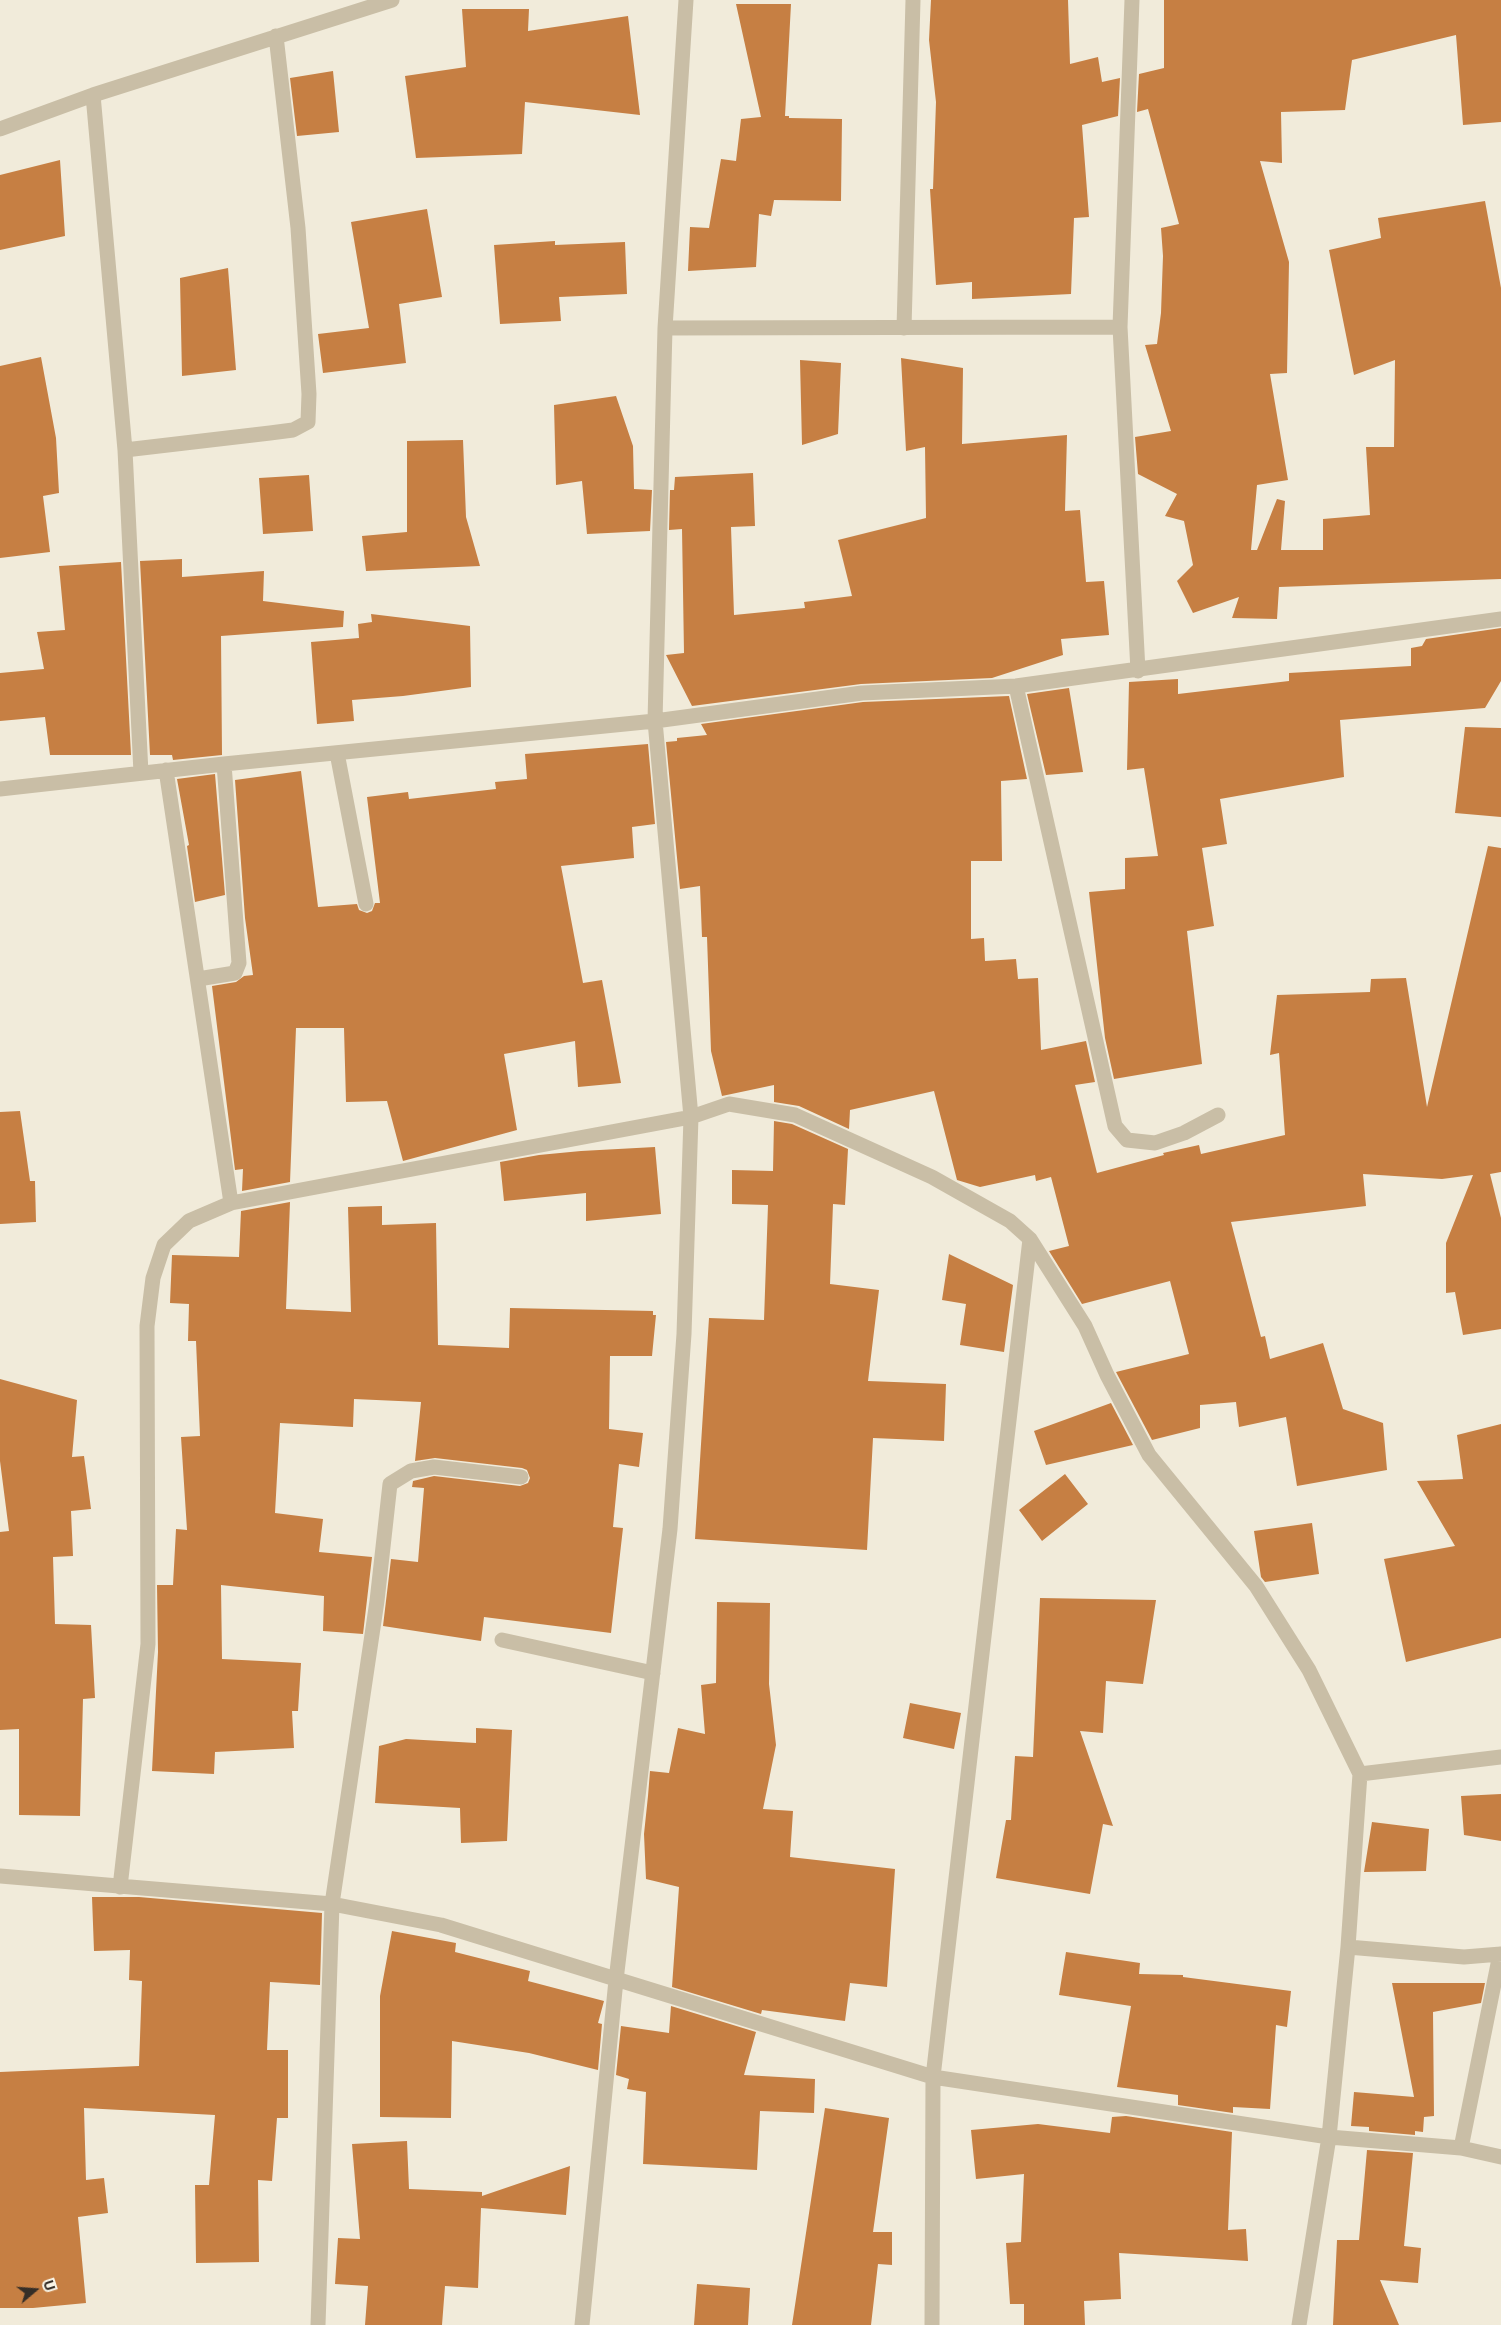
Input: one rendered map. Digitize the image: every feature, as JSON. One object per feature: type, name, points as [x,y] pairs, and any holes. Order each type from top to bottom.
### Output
[{"type":"street","points":[[0,130],[93,95],[392,0]]},
{"type":"street","points":[[582,2325],[616,1980],[670,1529],[684,1344],[691,1116],[655,721],[665,328],[686,0]]},
{"type":"street","points":[[904,328],[913,0]]},
{"type":"street","points":[[1132,0],[1120,327],[1138,670]]},
{"type":"street","points":[[125,450],[293,430],[308,422],[309,394],[298,228],[276,36]]},
{"type":"street","points":[[93,95],[125,450],[141,773]]},
{"type":"street","points":[[665,328],[1120,327]]},
{"type":"street","points":[[0,789],[166,770],[655,721],[862,693],[1016,686],[1501,619]]},
{"type":"street","points":[[1016,686],[1115,1126],[1127,1140],[1155,1143],[1184,1132],[1218,1115]]},
{"type":"street","points":[[337,753],[366,904]]},
{"type":"street","points":[[198,979],[234,973],[239,963],[224,764]]},
{"type":"street","points":[[166,770],[231,1203]]},
{"type":"street","points":[[120,1887],[148,1644],[147,1326],[153,1278],[164,1245],[189,1221],[231,1203],[691,1116],[729,1104],[795,1115],[932,1177],[1010,1221],[1030,1239],[1085,1326],[1107,1375],[1150,1455],[1256,1586],[1271,1608],[1309,1670],[1360,1774],[1348,1947],[1330,2138],[1299,2325]]},
{"type":"street","points":[[932,2325],[933,2078],[1030,1239]]},
{"type":"street","points":[[318,2325],[332,1904],[377,1601],[390,1484],[410,1471],[434,1467],[521,1477]]},
{"type":"street","points":[[502,1640],[654,1673]]},
{"type":"street","points":[[1360,1774],[1501,1757]]},
{"type":"street","points":[[0,1876],[332,1904],[441,1925],[933,2078],[1330,2138],[1461,2148],[1501,2157]]},
{"type":"street","points":[[1348,1947],[1464,1957],[1500,1954],[1461,2148]]},
{"type":"building","points":[[931,0],[1068,0],[1070,64],[1098,57],[1102,82],[1120,78],[1118,116],[1082,125],[1089,217],[1074,218],[1071,294],[972,299],[972,282],[936,285],[930,189],[933,189],[936,102],[929,40]]},
{"type":"building","points":[[1164,0],[1501,0],[1501,122],[1463,125],[1456,35],[1352,60],[1345,110],[1281,112],[1282,163],[1260,161],[1289,262],[1287,373],[1270,374],[1288,480],[1257,485],[1251,550],[1257,550],[1277,499],[1285,501],[1281,550],[1323,550],[1323,519],[1370,515],[1366,447],[1394,447],[1395,360],[1354,375],[1329,250],[1381,238],[1378,218],[1485,201],[1501,288],[1501,579],[1279,587],[1277,619],[1232,618],[1239,597],[1193,613],[1177,581],[1193,565],[1184,521],[1165,516],[1177,494],[1138,474],[1135,437],[1171,431],[1145,345],[1157,344],[1161,313],[1163,256],[1161,228],[1179,224],[1148,109],[1137,112],[1139,74],[1164,68]]},
{"type":"building","points":[[736,4],[791,4],[785,116],[789,116],[789,118],[842,119],[841,201],[774,200],[771,216],[759,214],[756,267],[688,271],[690,227],[709,228],[721,159],[736,161],[741,119],[761,117]]},
{"type":"building","points":[[462,9],[529,9],[528,31],[628,16],[640,115],[525,102],[522,154],[416,158],[405,76],[466,67]]},
{"type":"building","points":[[333,71],[339,132],[297,136],[290,78]]},
{"type":"building","points":[[60,160],[65,236],[0,250],[0,175]]},
{"type":"building","points":[[427,209],[442,297],[399,304],[406,363],[323,373],[318,334],[369,328],[351,222]]},
{"type":"building","points":[[555,241],[555,245],[625,242],[627,294],[559,297],[561,321],[500,324],[494,245]]},
{"type":"building","points":[[228,268],[236,370],[182,376],[180,278]]},
{"type":"building","points":[[41,357],[56,438],[59,493],[43,496],[50,552],[0,558],[0,366]]},
{"type":"building","points":[[901,358],[963,368],[962,444],[1067,435],[1065,511],[1080,510],[1086,582],[1104,581],[1109,635],[1061,639],[1063,655],[992,678],[861,684],[692,706],[666,655],[684,653],[682,529],[669,530],[670,490],[674,490],[675,477],[753,473],[755,526],[731,527],[734,615],[805,608],[804,602],[852,596],[838,540],[926,518],[925,447],[906,451]]},
{"type":"building","points":[[800,360],[841,363],[838,434],[802,445]]},
{"type":"building","points":[[616,396],[633,446],[634,489],[652,490],[650,531],[587,534],[582,481],[556,485],[554,405]]},
{"type":"building","points":[[463,440],[466,517],[480,566],[366,571],[362,536],[407,532],[407,441]]},
{"type":"building","points":[[309,475],[313,531],[263,534],[259,478]]},
{"type":"building","points":[[182,559],[182,577],[264,571],[263,601],[344,611],[343,627],[221,636],[222,755],[173,760],[172,755],[150,755],[140,561]]},
{"type":"building","points":[[121,562],[131,755],[50,755],[45,717],[0,721],[0,673],[44,669],[37,632],[65,630],[59,566]]},
{"type":"building","points":[[371,614],[470,626],[471,687],[403,696],[352,700],[354,721],[317,724],[311,642],[359,638],[358,624],[372,622]]},
{"type":"building","points":[[1501,628],[1501,681],[1485,708],[1340,720],[1344,777],[1220,799],[1227,844],[1202,848],[1214,926],[1187,931],[1202,1064],[1114,1079],[1105,1038],[1089,892],[1125,889],[1125,858],[1158,856],[1144,768],[1127,770],[1129,682],[1178,679],[1178,694],[1289,681],[1289,673],[1411,666],[1411,648],[1422,646],[1426,639]]},
{"type":"building","points":[[1069,688],[1083,772],[1046,775],[1027,694]]},
{"type":"building","points":[[1009,696],[1027,779],[1001,781],[1002,861],[971,861],[971,939],[984,938],[985,961],[1016,959],[1018,979],[1038,978],[1041,1050],[1086,1041],[1095,1082],[1075,1085],[1097,1173],[1164,1155],[1163,1153],[1199,1145],[1201,1154],[1285,1135],[1279,1053],[1270,1055],[1277,995],[1370,992],[1371,979],[1406,978],[1427,1107],[1488,846],[1501,848],[1501,1172],[1490,1174],[1501,1218],[1501,1329],[1463,1335],[1455,1292],[1446,1293],[1446,1243],[1473,1175],[1442,1179],[1363,1174],[1366,1206],[1231,1222],[1261,1337],[1265,1336],[1270,1359],[1323,1343],[1343,1409],[1383,1423],[1387,1470],[1297,1486],[1286,1417],[1239,1427],[1236,1402],[1200,1405],[1200,1428],[1152,1440],[1116,1372],[1189,1354],[1170,1281],[1082,1304],[1049,1251],[1069,1246],[1051,1177],[1036,1181],[1035,1175],[980,1187],[957,1180],[934,1091],[850,1110],[849,1129],[799,1106],[774,1102],[774,1085],[722,1096],[711,1051],[707,937],[702,937],[700,886],[680,889],[666,742],[677,741],[677,738],[707,735],[701,724],[863,702]]},
{"type":"building","points":[[1465,727],[1501,728],[1501,817],[1455,813]]},
{"type":"building","points":[[648,744],[655,824],[632,827],[634,858],[561,866],[583,983],[602,980],[621,1083],[578,1087],[575,1041],[504,1054],[517,1130],[403,1161],[387,1101],[346,1102],[344,1028],[296,1028],[290,1182],[242,1191],[243,1169],[235,1170],[212,986],[236,982],[244,976],[253,975],[245,918],[235,780],[301,771],[318,907],[357,904],[359,910],[367,913],[372,911],[375,903],[380,903],[367,797],[408,792],[409,799],[496,789],[495,782],[527,779],[525,754]]},
{"type":"building","points":[[215,774],[225,895],[195,902],[187,846],[189,845],[177,779]]},
{"type":"building","points":[[20,1111],[30,1181],[35,1181],[36,1222],[0,1224],[0,1112]]},
{"type":"building","points":[[774,1121],[792,1124],[848,1149],[845,1205],[833,1204],[830,1284],[879,1290],[868,1381],[946,1384],[944,1441],[873,1438],[867,1550],[695,1539],[709,1318],[764,1320],[768,1205],[732,1204],[732,1170],[773,1171]]},
{"type":"building","points":[[655,1147],[661,1214],[586,1221],[586,1193],[504,1201],[500,1162],[539,1155]]},
{"type":"building","points":[[290,1202],[286,1309],[351,1312],[348,1207],[382,1206],[382,1225],[436,1223],[438,1345],[509,1348],[510,1308],[653,1311],[653,1315],[656,1315],[652,1356],[610,1356],[609,1429],[643,1433],[639,1467],[619,1464],[613,1527],[623,1528],[611,1633],[484,1617],[481,1641],[383,1626],[391,1559],[418,1562],[424,1488],[412,1487],[413,1481],[434,1476],[520,1486],[528,1483],[530,1478],[527,1470],[522,1468],[435,1458],[415,1461],[421,1402],[354,1399],[353,1427],[280,1423],[275,1513],[323,1519],[319,1552],[372,1557],[363,1634],[323,1631],[324,1596],[221,1585],[222,1659],[301,1663],[298,1711],[292,1711],[294,1748],[215,1752],[214,1774],[152,1771],[158,1652],[157,1585],[173,1585],[176,1529],[187,1530],[181,1437],[200,1436],[196,1341],[188,1341],[189,1304],[170,1303],[172,1255],[239,1257],[241,1211]]},
{"type":"building","points":[[949,1254],[1013,1285],[1004,1352],[960,1345],[966,1304],[942,1300]]},
{"type":"building","points":[[0,1379],[77,1400],[72,1457],[84,1456],[91,1509],[71,1511],[73,1556],[53,1557],[55,1624],[91,1625],[95,1698],[83,1699],[80,1816],[19,1815],[19,1729],[0,1730],[0,1532],[9,1531],[0,1461]]},
{"type":"building","points":[[1111,1403],[1133,1445],[1046,1465],[1034,1431]]},
{"type":"building","points":[[1501,1424],[1501,1638],[1406,1662],[1384,1559],[1455,1546],[1417,1481],[1463,1479],[1457,1435]]},
{"type":"building","points":[[1065,1474],[1088,1504],[1042,1541],[1019,1510]]},
{"type":"building","points":[[1312,1523],[1319,1574],[1265,1582],[1261,1577],[1254,1531]]},
{"type":"building","points":[[1040,1598],[1156,1600],[1143,1684],[1106,1681],[1103,1733],[1080,1731],[1113,1826],[1103,1824],[1090,1894],[996,1878],[1006,1820],[1011,1820],[1015,1756],[1033,1757]]},
{"type":"building","points":[[717,1602],[770,1603],[769,1684],[776,1745],[763,1809],[793,1811],[790,1857],[895,1869],[887,1987],[850,1983],[845,2021],[762,2010],[761,2014],[672,1987],[679,1887],[646,1879],[644,1834],[650,1771],[669,1773],[678,1728],[705,1734],[701,1685],[716,1683]]},
{"type":"building","points":[[910,1703],[961,1713],[954,1749],[903,1738]]},
{"type":"building","points":[[476,1728],[512,1730],[507,1841],[461,1843],[460,1808],[375,1803],[379,1746],[406,1739],[476,1743]]},
{"type":"building","points":[[1501,1794],[1501,1841],[1464,1835],[1461,1796]]},
{"type":"building","points":[[1372,1822],[1429,1829],[1426,1871],[1364,1872]]},
{"type":"building","points":[[92,1897],[139,1897],[322,1913],[320,1985],[270,1982],[267,2050],[288,2050],[288,2118],[277,2118],[272,2181],[258,2180],[259,2262],[196,2263],[195,2185],[209,2185],[215,2115],[84,2108],[86,2180],[104,2178],[108,2213],[78,2217],[86,2303],[33,2308],[0,2308],[0,2072],[139,2066],[142,1981],[129,1980],[130,1950],[94,1951]]},
{"type":"building","points":[[392,1931],[456,1943],[455,1952],[530,1971],[528,1981],[604,2001],[598,2023],[602,2024],[598,2070],[529,2053],[452,2041],[451,2118],[380,2117],[380,1996]]},
{"type":"building","points":[[1066,1952],[1140,1963],[1139,1974],[1183,1975],[1183,1977],[1291,1991],[1287,2027],[1276,2025],[1270,2109],[1233,2107],[1233,2113],[1178,2105],[1178,2095],[1117,2087],[1131,2006],[1059,1995]]},
{"type":"building","points":[[1392,1983],[1485,1983],[1481,2003],[1433,2012],[1434,2116],[1424,2117],[1423,2132],[1415,2131],[1415,2135],[1369,2131],[1369,2127],[1351,2126],[1354,2092],[1414,2097]]},
{"type":"building","points":[[671,2006],[756,2032],[744,2075],[815,2079],[814,2113],[760,2111],[757,2170],[643,2164],[646,2092],[627,2089],[629,2079],[616,2075],[621,2026],[669,2033]]},
{"type":"building","points":[[825,2108],[889,2118],[873,2232],[892,2232],[892,2265],[878,2264],[871,2325],[792,2325]]},
{"type":"building","points":[[1126,2116],[1232,2132],[1228,2230],[1246,2229],[1248,2261],[1119,2253],[1121,2299],[1084,2301],[1085,2325],[1024,2325],[1024,2304],[1010,2304],[1006,2243],[1021,2242],[1024,2174],[976,2179],[971,2130],[1038,2124],[1110,2133],[1112,2117]]},
{"type":"building","points":[[407,2141],[409,2189],[482,2192],[482,2196],[570,2166],[566,2215],[481,2208],[478,2288],[445,2286],[442,2325],[365,2325],[368,2286],[335,2284],[338,2238],[360,2239],[352,2144]]},
{"type":"building","points":[[1367,2150],[1413,2153],[1404,2246],[1421,2248],[1418,2283],[1380,2280],[1399,2325],[1333,2325],[1337,2240],[1359,2240]]},
{"type":"building","points":[[697,2284],[750,2288],[748,2325],[694,2325]]}]
